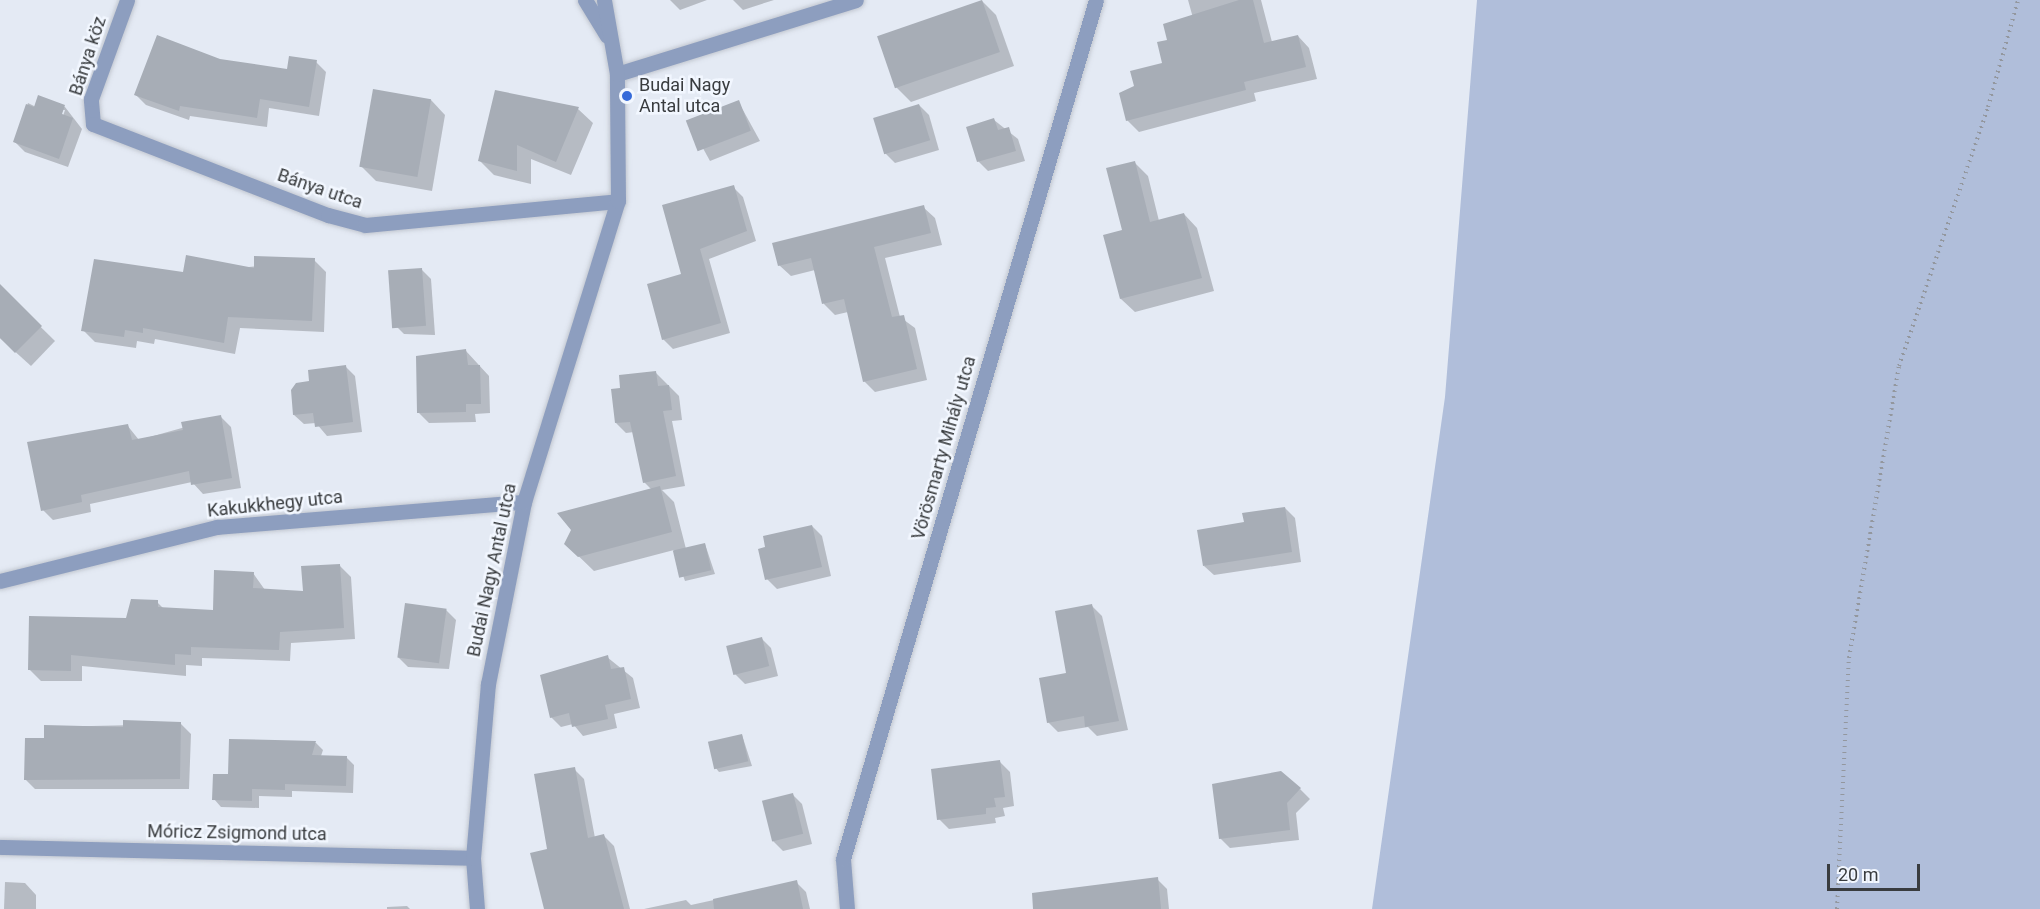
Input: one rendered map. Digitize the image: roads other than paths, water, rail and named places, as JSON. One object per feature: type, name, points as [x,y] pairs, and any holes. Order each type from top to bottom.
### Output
[{"type":"street","name":"Bánya köz","points":[[93,124],[91,99],[127,0]]},
{"type":"street","points":[[585,0],[610,41]]},
{"type":"street","name":"Budai Nagy Antal utca","points":[[477,909],[472,858],[488,684],[524,502],[618,201],[617,74],[604,0]]},
{"type":"street","points":[[617,74],[856,0]]},
{"type":"street","name":"Vörösmarty Mihály utca","points":[[847,909],[843,859],[1096,0]]},
{"type":"street","name":"Bánya utca","points":[[93,124],[328,215],[365,225],[618,201]]},
{"type":"street","name":"Kakukkhegy utca","points":[[0,581],[218,527],[524,502]]},
{"type":"street","name":"Móricz Zsigmond utca","points":[[0,847],[472,858]]},
{"type":"place","name":"Budai Nagy Antal utca","points":[[627,96]]}]
